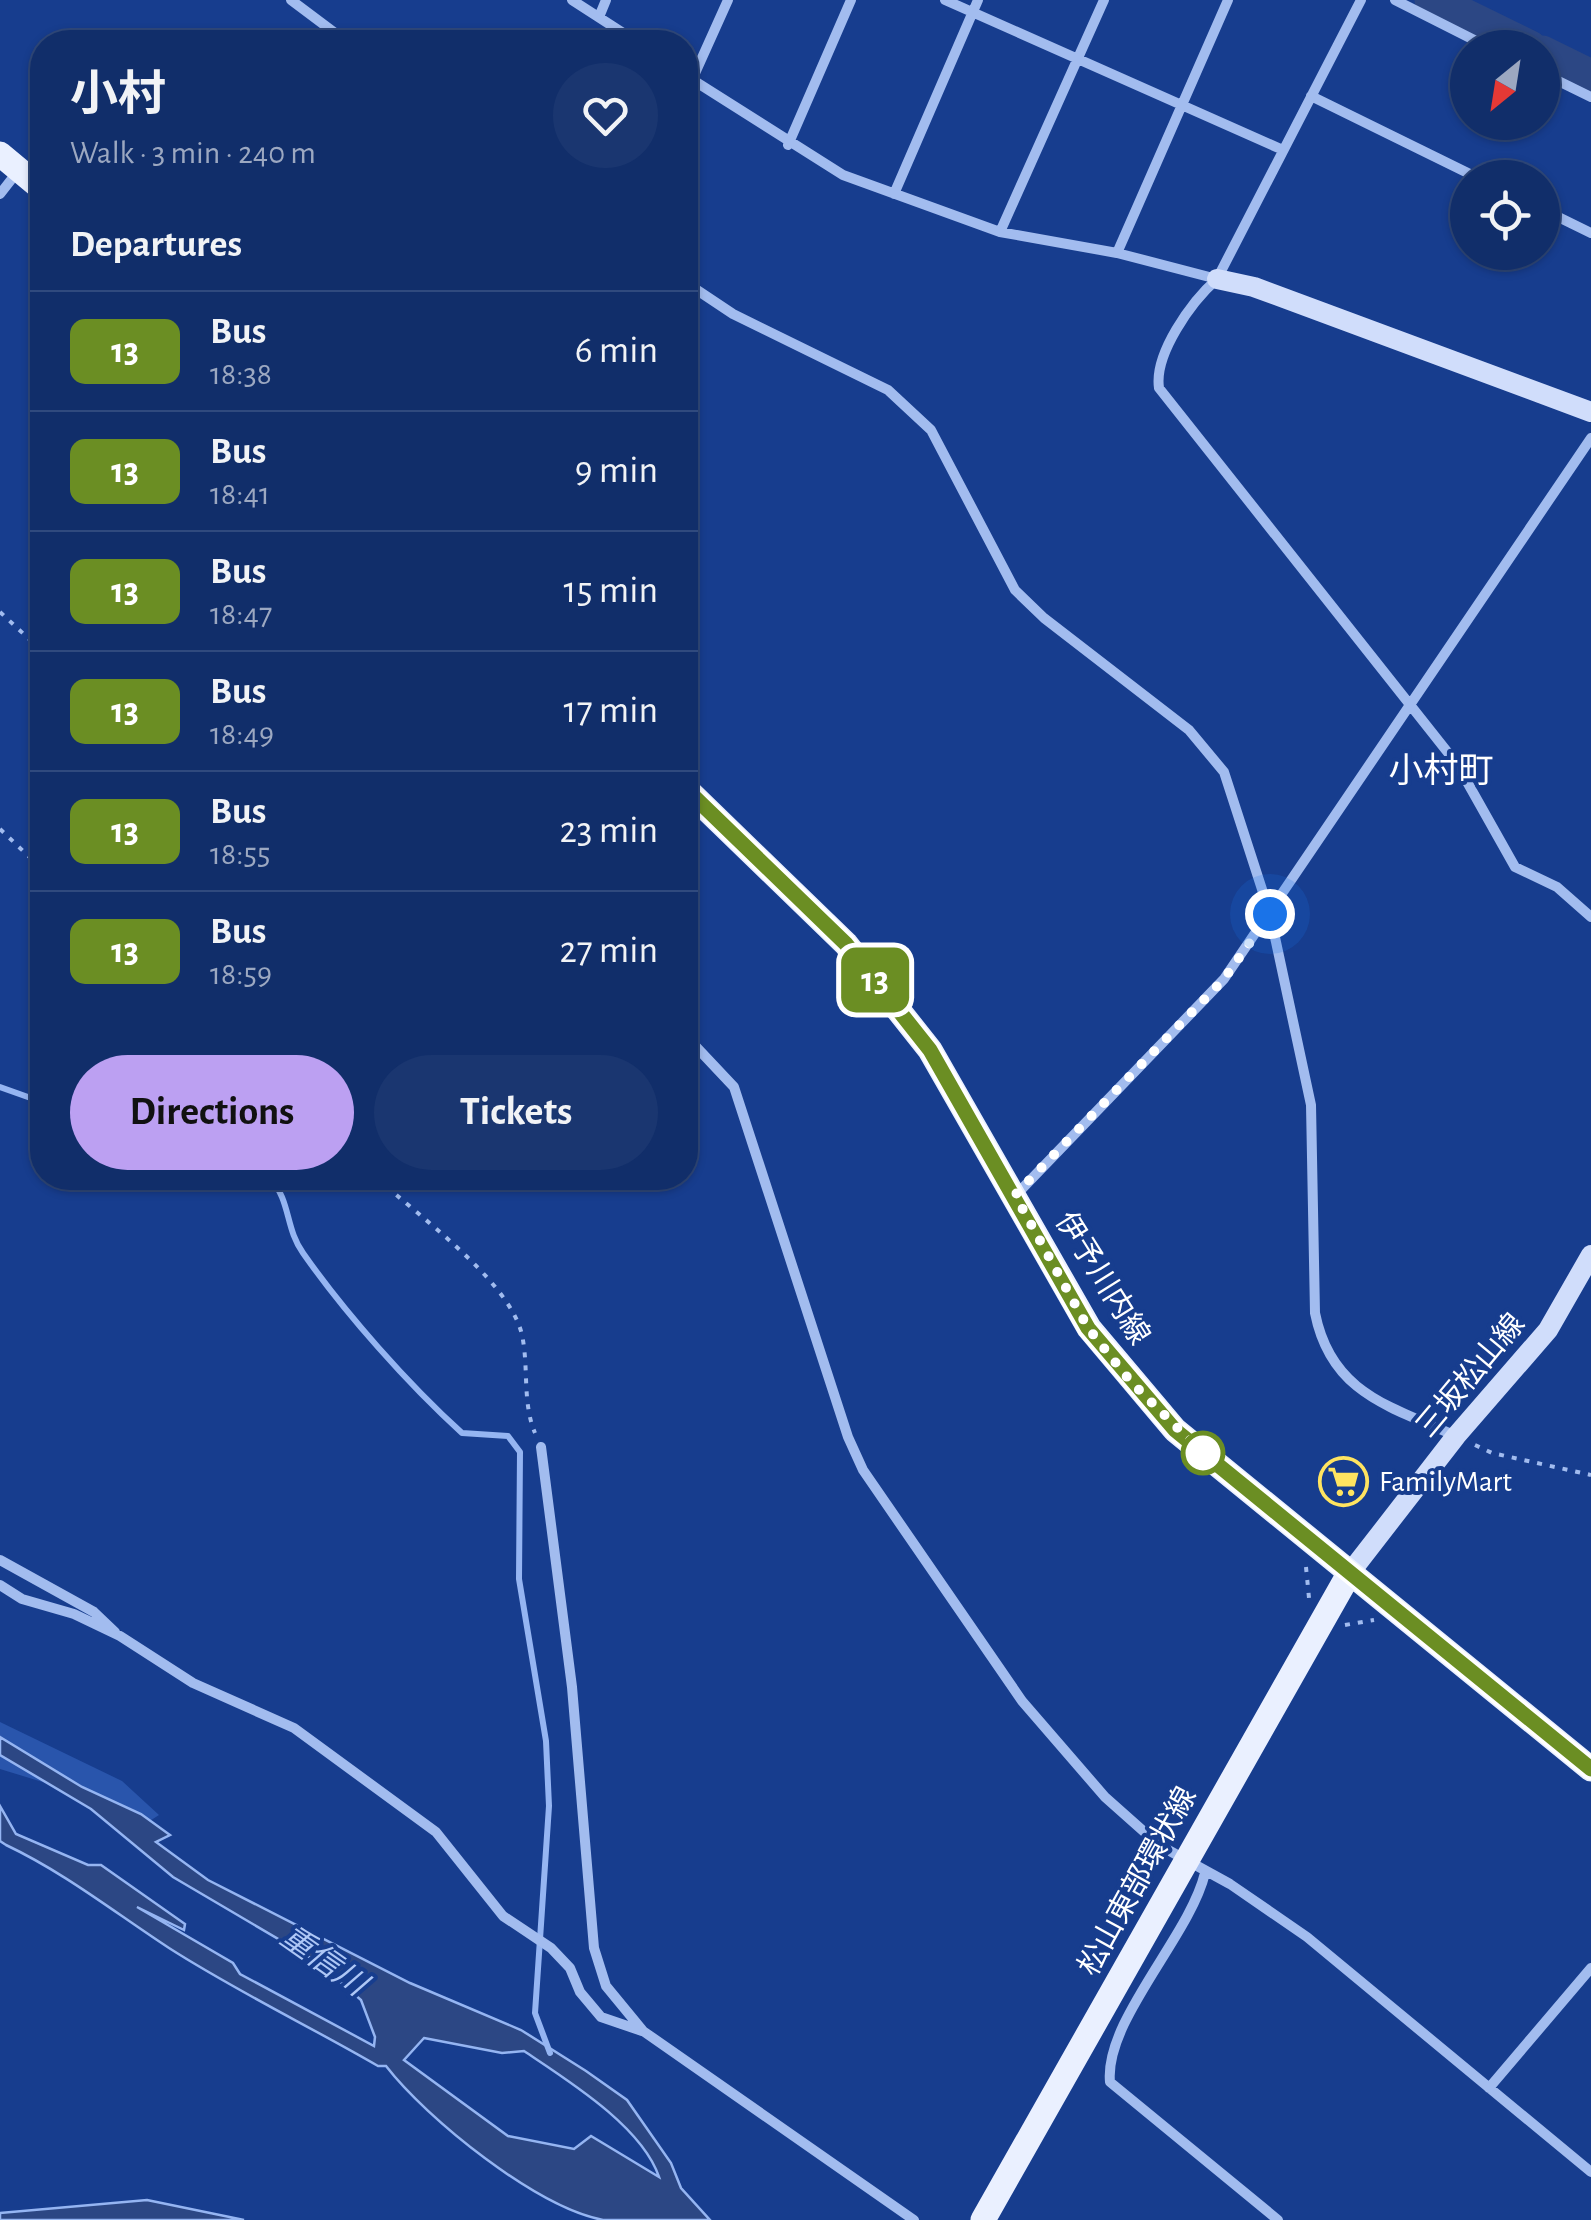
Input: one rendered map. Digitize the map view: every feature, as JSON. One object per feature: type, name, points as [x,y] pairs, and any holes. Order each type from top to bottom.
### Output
[{"type":"main road","points":[[10,162],[30,179]]},
{"type":"main road","name":"伊予川内線","points":[[698,801],[846,944],[930,1050],[1088,1328],[1175,1430],[1591,1769]]},
{"type":"main road","name":"松山東部環状線","points":[[983,2220],[1195,1867],[1349,1574]]},
{"type":"street","points":[[291,0],[331,30]]},
{"type":"street","points":[[572,0],[619,30]]},
{"type":"street","points":[[599,17],[606,0]]},
{"type":"street","points":[[698,58],[728,0]]},
{"type":"street","points":[[788,144],[851,0]]},
{"type":"street","points":[[945,0],[1283,150]]},
{"type":"street","points":[[894,194],[978,0]]},
{"type":"street","points":[[1000,232],[1104,0]]},
{"type":"street","points":[[1117,254],[1228,0]]},
{"type":"street","points":[[1361,0],[1217,279],[1200,294],[1156,370],[1160,388],[1457,764],[1515,867],[1556,887],[1591,917]]},
{"type":"street","points":[[1394,0],[1454,30]]},
{"type":"street","points":[[1560,82],[1591,97]]},
{"type":"street","points":[[698,84],[788,144],[843,175],[894,194],[1000,232],[1117,254],[1254,287],[1591,412]]},
{"type":"street","points":[[1311,96],[1450,164]]},
{"type":"street","points":[[0,194],[10,162]]},
{"type":"street","points":[[1560,218],[1591,233]]},
{"type":"street","points":[[698,291],[733,314],[888,390],[932,430],[1014,590],[1044,618],[1189,730],[1224,772],[1270,914],[1310,1105],[1312,1245],[1321,1343],[1347,1380],[1365,1394],[1456,1436]]},
{"type":"street","points":[[1015,1195],[1224,979],[1591,438]]},
{"type":"street","points":[[698,1049],[734,1087],[848,1437],[863,1470],[1022,1702],[1071,1764],[1140,1830],[1195,1867],[1230,1884],[1306,1937],[1591,2172]]},
{"type":"street","name":"三坂松山線","points":[[1349,1574],[1456,1436],[1548,1330],[1590,1258]]},
{"type":"street","points":[[541,1447],[572,1686],[594,1948],[606,1986],[642,2031]]},
{"type":"street","points":[[0,1560],[94,1612],[120,1636]]},
{"type":"street","points":[[0,1585],[22,1599],[74,1614],[120,1636],[193,1683],[294,1728],[436,1832],[503,1916],[551,1948],[570,1968],[580,1992],[601,2017],[642,2031],[914,2220]]},
{"type":"street","points":[[1195,1867],[1199,1898],[1159,1961],[1116,2048],[1108,2066],[1110,2082],[1278,2220]]},
{"type":"street","points":[[1489,2088],[1591,1968]]},
{"type":"path","points":[[0,612],[30,640]]},
{"type":"path","points":[[0,830],[30,858]]},
{"type":"path","points":[[389,1190],[496,1288],[521,1332],[528,1416],[541,1447]]},
{"type":"path","points":[[1456,1436],[1492,1453],[1591,1475]]},
{"type":"path","points":[[1335,1634],[1364,1619],[1382,1622]]},
{"type":"shaded area","points":[[0,1722],[122,1781],[159,1815],[145,1824],[121,1806],[0,1769]]},
{"type":"water","name":"重信川","points":[[0,1737],[82,1787],[141,1814],[170,1835],[156,1842],[208,1880],[410,1983],[521,2030],[586,2071],[627,2100],[671,2163],[681,2188],[710,2220],[603,2220],[576,2212],[516,2180],[455,2135],[386,2066],[378,2066],[220,1979],[69,1880],[0,1841],[0,1806],[16,1834],[88,1865],[101,1865],[185,1924],[184,1930],[137,1907],[233,1963],[240,1974],[374,2046],[375,2037],[361,2000],[319,1963],[173,1877],[91,1809],[0,1755]],"holes":[[[424,2038],[502,2053],[524,2051],[601,2106],[637,2140],[659,2177],[591,2136],[574,2149],[508,2136],[404,2060]]]},
{"type":"water","points":[[147,2200],[244,2220],[0,2220],[0,2213]]},
{"type":"waterway","points":[[1432,0],[1493,30]]},
{"type":"waterway","points":[[1560,62],[1591,77]]},
{"type":"waterway","points":[[0,1087],[30,1098]]},
{"type":"waterway","points":[[278,1190],[303,1253],[399,1370],[462,1433],[508,1436],[520,1452],[519,1579],[546,1741],[549,1806],[535,2013],[550,2053]]},
{"type":"bus line","name":"13","points":[[698,801],[846,944],[930,1050],[1088,1328],[1175,1430],[1591,1769]]},
{"type":"place","name":"FamilyMart","points":[[1344,1481]]},
{"type":"district","name":"小村町","points":[[1441,770]]},
{"type":"route","points":[[1203,1453],[1175,1430],[1088,1328],[1015,1195],[1224,979],[1270,914]]}]
